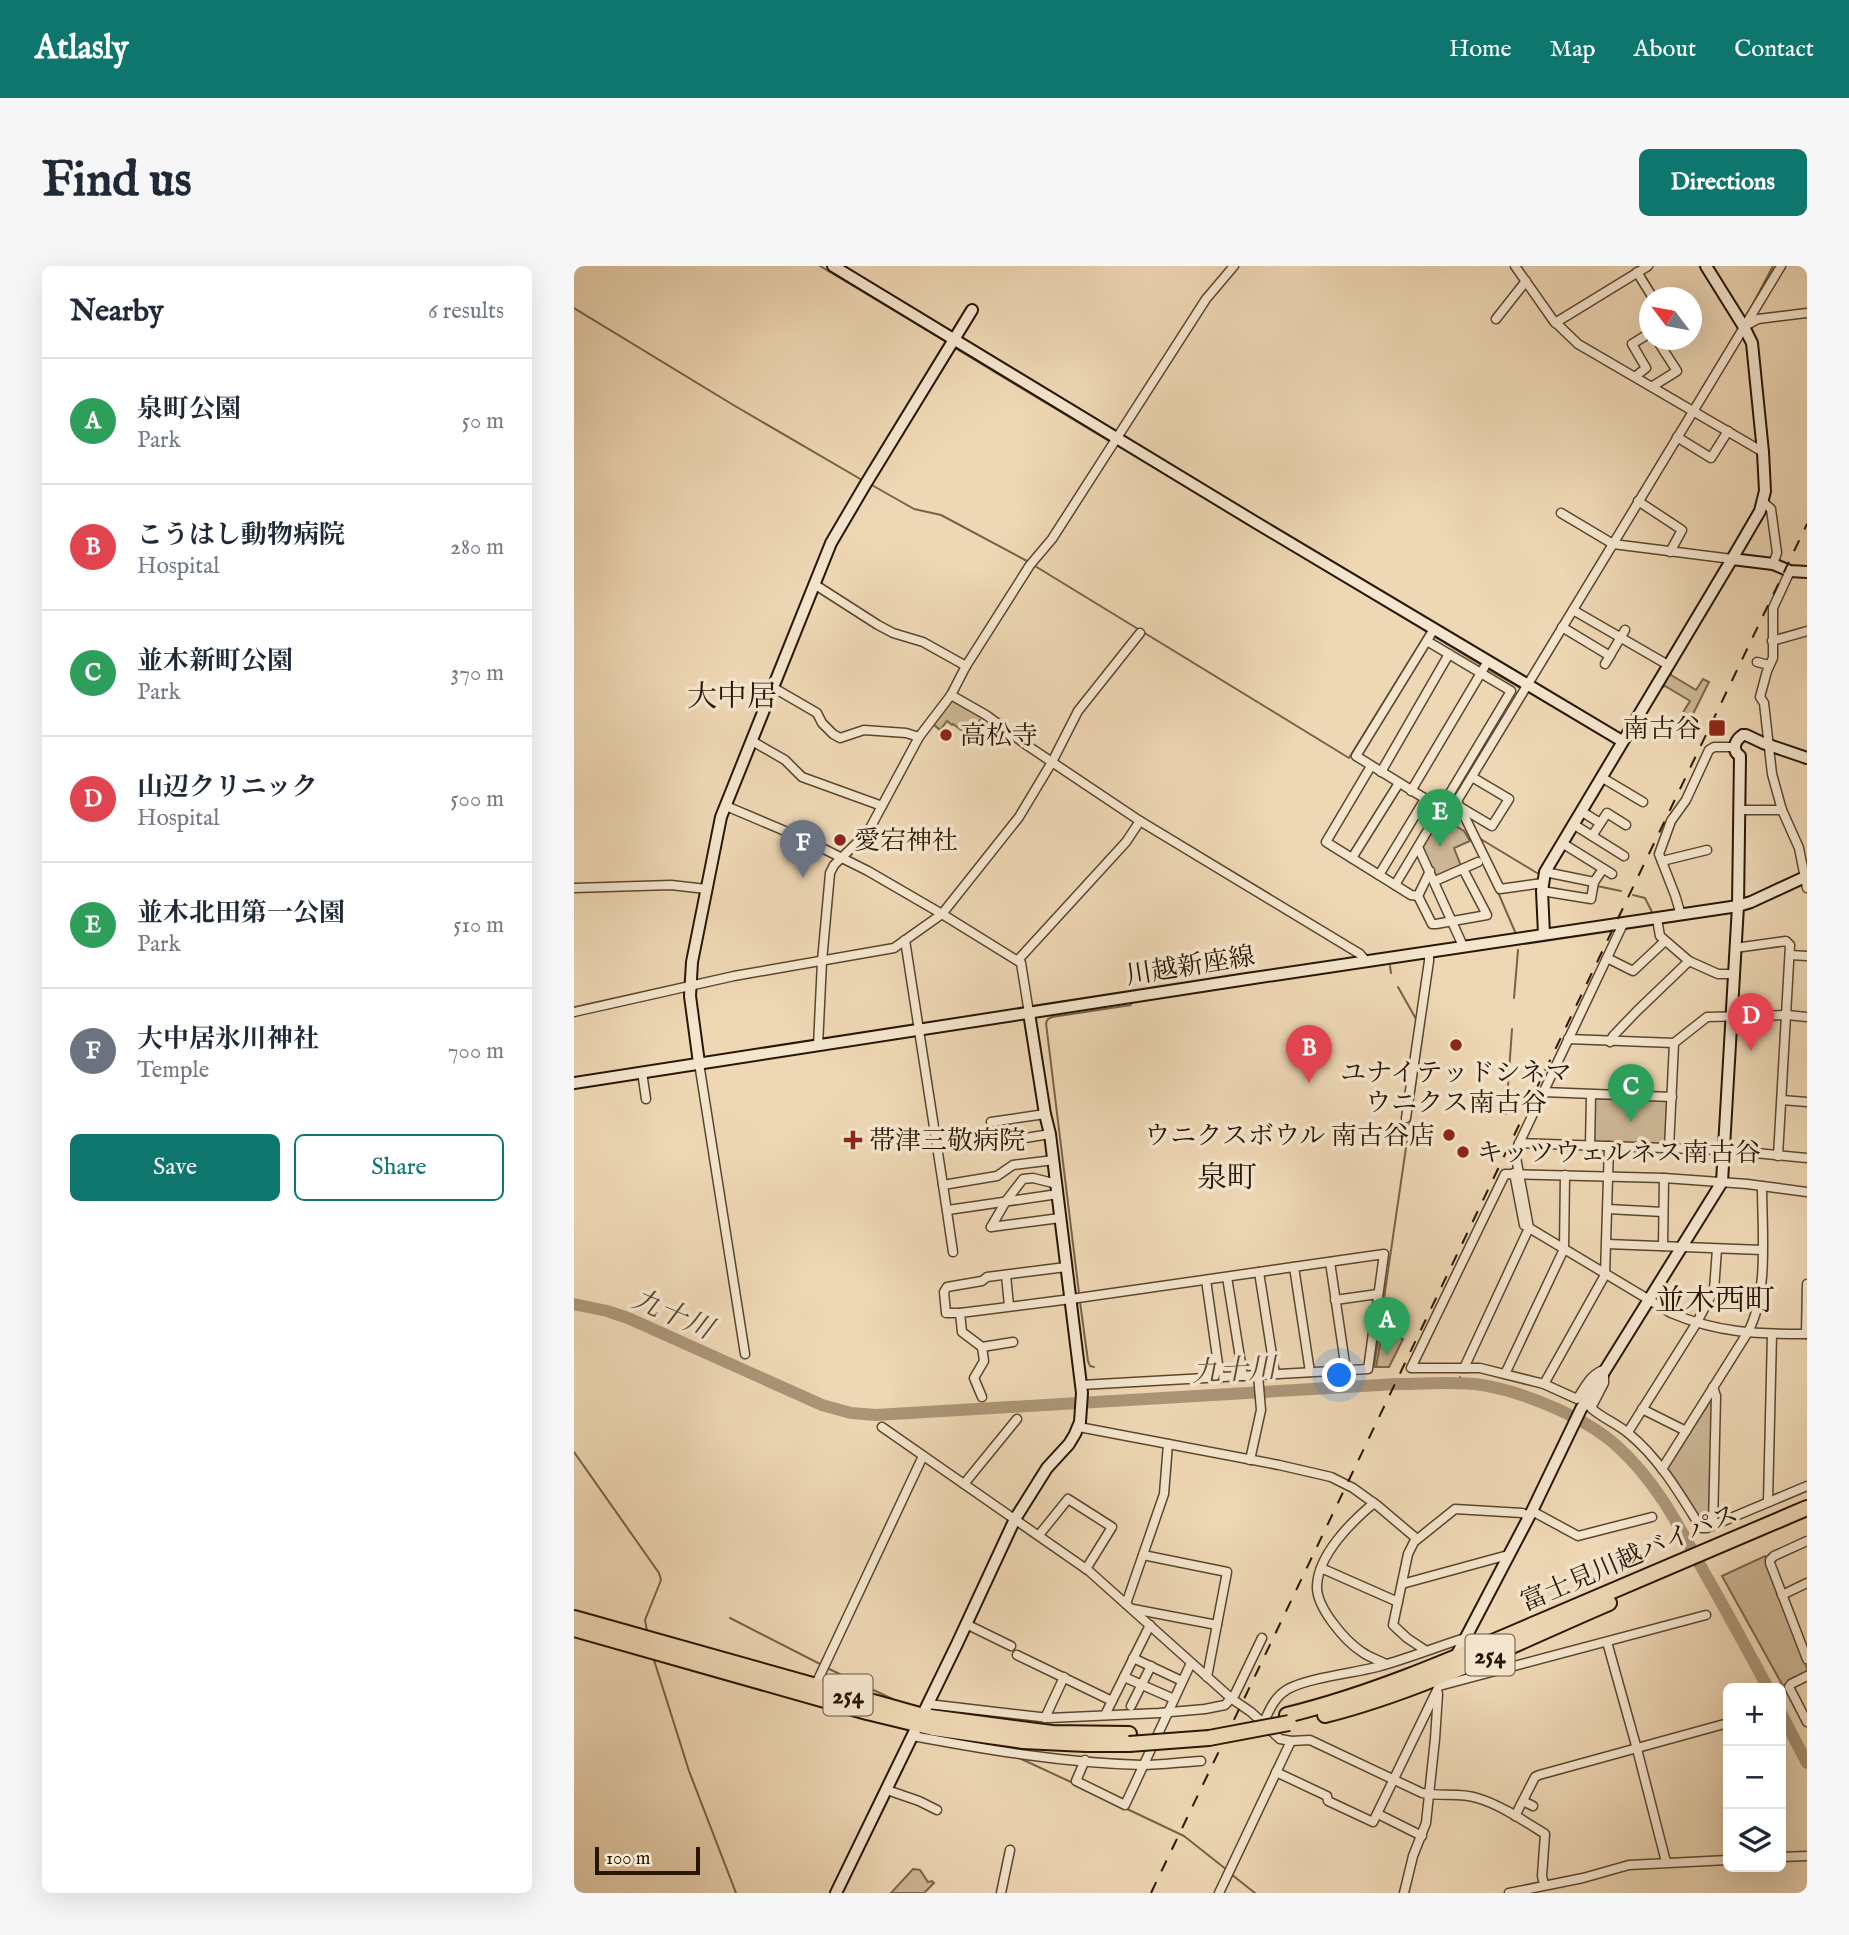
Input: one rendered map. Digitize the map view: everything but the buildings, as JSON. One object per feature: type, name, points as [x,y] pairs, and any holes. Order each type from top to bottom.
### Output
[{"type":"highway","name":"富士見川越バイパス","points":[[1715,1553],[1807,1508]]},
{"type":"highway","name":"富士見川越バイパス","points":[[1288,1719],[1455,1659],[1807,1518]]},
{"type":"highway","name":"富士見川越バイパス","points":[[574,1629],[859,1710],[920,1720],[1129,1739],[1248,1725],[1365,1704],[1424,1683],[1541,1634],[1682,1567]]},
{"type":"highway","name":"富士見川越バイパス","points":[[574,1618],[815,1686],[920,1720]]},
{"type":"street","points":[[833,266],[1488,661],[1563,711],[1622,741]]},
{"type":"street","points":[[818,1046],[829,880],[834,865],[867,832],[919,737],[951,695],[966,666],[1030,565],[1052,539],[1206,299],[1234,266]]},
{"type":"street","points":[[1516,266],[1555,323],[1578,344],[1763,452]]},
{"type":"street","points":[[1555,323],[1648,266]]},
{"type":"street","points":[[1544,934],[1543,882],[1562,843],[1732,559],[1763,502],[1763,452],[1752,343],[1706,266]]},
{"type":"street","points":[[1594,882],[1543,882],[1500,889],[1457,801],[1691,410],[1781,266]]},
{"type":"street","points":[[1637,272],[1646,287]]},
{"type":"street","points":[[1496,319],[1525,281]]},
{"type":"street","points":[[745,1354],[699,1063],[690,986],[692,961],[717,832],[835,536],[972,310]]},
{"type":"street","points":[[1744,327],[1758,319],[1807,313]]},
{"type":"street","points":[[1636,376],[1646,369],[1632,344],[1639,340]]},
{"type":"street","points":[[1653,386],[1676,371],[1663,350]]},
{"type":"street","points":[[1677,437],[1711,458],[1728,431]]},
{"type":"street","points":[[1638,501],[1682,530],[1670,552]]},
{"type":"street","points":[[1763,502],[1771,509],[1777,553],[1773,564]]},
{"type":"street","points":[[1561,513],[1613,544],[1773,564],[1790,571],[1807,572]]},
{"type":"street","points":[[1790,571],[1773,608],[1773,658],[1760,697],[1764,703],[1761,744],[1799,848],[1806,881]]},
{"type":"street","points":[[814,584],[878,625],[923,642],[966,666]]},
{"type":"street","points":[[1573,610],[1623,634],[1668,665]]},
{"type":"street","points":[[1562,627],[1610,656]]},
{"type":"street","points":[[1434,629],[1356,756],[1442,809]]},
{"type":"street","points":[[1772,641],[1807,631]]},
{"type":"street","points":[[574,1012],[734,976],[894,948],[942,914],[1019,817],[1078,711],[1140,632]]},
{"type":"street","points":[[1605,664],[1623,634]]},
{"type":"street","points":[[1395,885],[1511,691],[1427,641]]},
{"type":"street","points":[[1381,772],[1449,654]]},
{"type":"street","points":[[1411,790],[1488,661]]},
{"type":"street","points":[[1757,662],[1769,665]]},
{"type":"street","points":[[774,688],[817,713],[822,723],[840,738],[864,730],[906,733],[919,737]]},
{"type":"street","points":[[951,695],[986,715],[1140,821],[1360,954],[1366,961]]},
{"type":"street","points":[[1276,1772],[1373,1822],[1438,1686],[1455,1659],[1531,1513],[1581,1409],[1722,1182],[1738,906],[1738,738],[1742,735],[1761,744],[1807,758]]},
{"type":"street","points":[[752,741],[785,761],[802,777],[882,806]]},
{"type":"street","points":[[1681,915],[1658,854],[1671,821],[1686,800],[1709,750],[1714,747],[1746,754],[1761,744]]},
{"type":"street","points":[[1371,766],[1326,842],[1411,895],[1418,896]]},
{"type":"street","points":[[1460,807],[1492,826],[1509,799],[1472,777]]},
{"type":"street","points":[[1601,777],[1643,802]]},
{"type":"street","points":[[1352,858],[1399,783]]},
{"type":"street","points":[[1379,875],[1424,799]]},
{"type":"street","points":[[726,806],[804,839],[868,871],[1018,960],[1022,965],[1054,1160],[1081,1389],[1079,1427],[1069,1444],[1047,1468],[1015,1519],[836,1893]]},
{"type":"street","points":[[1739,810],[1783,810]]},
{"type":"street","points":[[1581,811],[1600,823]]},
{"type":"street","points":[[1592,836],[1607,813],[1626,825]]},
{"type":"street","points":[[1018,960],[1126,842],[1140,821]]},
{"type":"street","points":[[1573,824],[1624,856]]},
{"type":"street","points":[[1562,843],[1612,874]]},
{"type":"street","points":[[1418,847],[1463,946]]},
{"type":"street","points":[[1662,861],[1707,850]]},
{"type":"street","points":[[1435,881],[1478,862]]},
{"type":"street","points":[[1418,896],[1432,924],[1487,915],[1463,869]]},
{"type":"street","points":[[1543,882],[1591,899],[1594,882],[1603,869]]},
{"type":"street","points":[[1418,896],[1430,870]]},
{"type":"street","name":"川越新座線","points":[[574,1083],[1738,906],[1806,881]]},
{"type":"street","points":[[574,888],[671,885],[706,889]]},
{"type":"street","points":[[1657,919],[1660,936],[1689,961],[1718,974],[1734,974]]},
{"type":"street","points":[[1461,1368],[1526,1227],[1515,1152],[1623,924]]},
{"type":"street","points":[[905,940],[953,1252]]},
{"type":"street","points":[[1607,958],[1633,971],[1665,941]]},
{"type":"street","points":[[1735,948],[1786,941],[1790,945],[1778,1156]]},
{"type":"street","points":[[1406,1118],[1429,951]]},
{"type":"street","points":[[1790,955],[1807,956]]},
{"type":"street","points":[[1610,1042],[1637,1011],[1689,961]]},
{"type":"street","points":[[1568,1040],[1674,1044],[1707,1017],[1807,1017]]},
{"type":"street","points":[[1669,1148],[1674,1044]]},
{"type":"street","points":[[642,1072],[646,1098]]},
{"type":"street","points":[[1543,1092],[1672,1097]]},
{"type":"street","points":[[1590,1146],[1591,1095]]},
{"type":"street","points":[[1782,1100],[1807,1102]]},
{"type":"street","points":[[991,1122],[1045,1114]]},
{"type":"street","points":[[994,1143],[1050,1133]]},
{"type":"street","points":[[1519,1143],[1725,1150],[1807,1158]]},
{"type":"street","points":[[1544,1384],[1605,1275],[1609,1146]]},
{"type":"street","points":[[943,1185],[997,1176],[1013,1165],[1054,1160]]},
{"type":"street","points":[[1604,1370],[1594,1375],[1577,1399],[1544,1384],[1480,1368],[1411,1368],[1503,1176],[1517,1173],[1664,1178],[1807,1192]]},
{"type":"street","points":[[1505,1374],[1563,1250],[1566,1175]]},
{"type":"street","points":[[1057,1189],[1033,1178],[1023,1180],[1006,1201],[991,1227],[1060,1218]]},
{"type":"street","points":[[1663,1246],[1664,1178]]},
{"type":"street","points":[[1662,1469],[1748,1332],[1759,1306],[1762,1186]]},
{"type":"street","points":[[948,1210],[1006,1201],[1057,1189]]},
{"type":"street","points":[[1608,1209],[1664,1212]]},
{"type":"street","points":[[1526,1227],[1671,1313],[1696,1324],[1720,1330],[1807,1334],[1807,1284]]},
{"type":"street","points":[[1606,1244],[1762,1250]]},
{"type":"street","points":[[1628,1432],[1696,1324],[1715,1286],[1717,1249]]},
{"type":"street","points":[[1066,1267],[986,1278],[947,1287],[944,1292],[946,1313],[1070,1299],[1384,1254],[1367,1369],[1275,1374],[1259,1379],[1242,1376],[1081,1389]]},
{"type":"street","points":[[1330,1262],[1346,1370]]},
{"type":"street","points":[[1294,1267],[1310,1372]]},
{"type":"street","points":[[1259,1272],[1275,1374]]},
{"type":"street","points":[[1006,1275],[1009,1306]]},
{"type":"street","points":[[1227,1277],[1242,1376]]},
{"type":"street","points":[[1206,1280],[1220,1378]]},
{"type":"street","points":[[1335,1300],[1378,1294]]},
{"type":"street","points":[[960,1313],[962,1332],[982,1347],[984,1361],[974,1378],[982,1397]]},
{"type":"street","points":[[1768,1502],[1772,1334]]},
{"type":"street","points":[[982,1347],[1013,1342]]},
{"type":"street","points":[[1604,1370],[1604,1383],[1591,1408],[1628,1432],[1662,1469],[1701,1528],[1707,1528],[1807,1486]]},
{"type":"street","points":[[1250,1460],[1261,1410],[1259,1379]]},
{"type":"street","points":[[1713,1387],[1716,1396],[1713,1525]]},
{"type":"street","points":[[1642,1409],[1686,1432]]},
{"type":"street","points":[[964,1484],[1017,1419]]},
{"type":"street","points":[[882,1427],[1086,1569],[1280,1739],[1310,1740],[1429,1794],[1476,1797],[1545,1834],[1542,1876],[1544,1884]]},
{"type":"street","points":[[1079,1427],[1331,1477],[1374,1503],[1417,1539]]},
{"type":"street","points":[[1129,1606],[1164,1494],[1168,1444]]},
{"type":"street","points":[[815,1686],[923,1456]]},
{"type":"street","points":[[1039,1535],[1068,1499],[1112,1527],[1086,1569]]},
{"type":"street","points":[[1374,1503],[1356,1518],[1328,1554],[1316,1588],[1323,1607],[1342,1634],[1361,1652],[1386,1664]]},
{"type":"street","points":[[1425,1650],[1393,1625],[1408,1554],[1417,1539],[1455,1509],[1531,1513],[1578,1536],[1652,1517]]},
{"type":"street","points":[[1807,1541],[1770,1559],[1807,1659]]},
{"type":"street","points":[[1797,1545],[1802,1557]]},
{"type":"street","points":[[1143,1555],[1227,1572],[1207,1676]]},
{"type":"street","points":[[1402,1584],[1508,1555]]},
{"type":"street","points":[[1321,1568],[1398,1602]]},
{"type":"street","points":[[1782,1595],[1807,1583]]},
{"type":"street","points":[[1129,1606],[1217,1625]]},
{"type":"street","points":[[1438,1686],[1706,1615]]},
{"type":"street","points":[[966,1624],[1010,1646]]},
{"type":"street","points":[[1105,1715],[1150,1625]]},
{"type":"street","points":[[920,1720],[1168,1712],[1225,1705],[1232,1699],[1262,1638]]},
{"type":"street","points":[[1263,1724],[1276,1699],[1287,1690],[1386,1664],[1465,1638]]},
{"type":"street","points":[[1607,1642],[1666,1862]]},
{"type":"street","points":[[1017,1655],[1112,1701]]},
{"type":"street","points":[[1133,1658],[1182,1681]]},
{"type":"street","points":[[1084,1760],[1076,1781],[1125,1805],[1191,1663]]},
{"type":"street","points":[[1131,1706],[1151,1666]]},
{"type":"street","points":[[1807,1676],[1789,1687],[1807,1721]]},
{"type":"street","points":[[1045,1718],[1064,1677]]},
{"type":"street","points":[[1124,1677],[1174,1699]]},
{"type":"street","points":[[1404,1893],[1413,1856],[1426,1823],[1438,1686]]},
{"type":"street","points":[[920,1720],[979,1749],[1143,1765],[1201,1761]]},
{"type":"street","points":[[1515,1816],[1535,1777],[1723,1724]]},
{"type":"street","points":[[1219,1893],[1291,1741]]},
{"type":"street","points":[[887,1790],[937,1810]]},
{"type":"street","points":[[1523,1801],[1533,1806]]},
{"type":"street","points":[[1377,1814],[1422,1836]]},
{"type":"street","points":[[1001,1893],[1010,1850]]},
{"type":"street","points":[[1786,1857],[1807,1856]]},
{"type":"street","points":[[1509,1893],[1583,1878],[1629,1865],[1723,1860]]},
{"type":"shaded area","points":[[1671,672],[1671,675],[1696,690],[1703,679],[1709,682],[1688,724],[1679,719],[1690,701],[1665,686],[1661,688]]},
{"type":"shaded area","points":[[952,700],[991,722],[989,725],[980,720],[972,732],[985,742],[981,745],[947,721],[940,730],[933,724]]},
{"type":"shaded area","points":[[1440,816],[1464,831],[1470,841],[1454,848],[1461,866],[1439,877],[1422,848]]},
{"type":"shaded area","points":[[1596,1098],[1666,1100],[1669,1102],[1667,1143],[1595,1143]]},
{"type":"shaded area","points":[[1382,1332],[1403,1339],[1389,1367],[1376,1367]]},
{"type":"shaded area","points":[[1710,1401],[1714,1402],[1710,1522],[1703,1525],[1667,1469]]},
{"type":"shaded area","points":[[1765,1556],[1807,1669],[1806,1673],[1786,1684],[1781,1683],[1722,1576]]},
{"type":"shaded area","points":[[913,1869],[920,1870],[928,1882],[934,1883],[924,1893],[891,1893]]},
{"type":"waterway","points":[[820,266],[948,343]]},
{"type":"waterway","points":[[1746,317],[1773,266]]},
{"type":"waterway","points":[[574,308],[862,480]]},
{"type":"waterway","points":[[955,348],[1109,441]]},
{"type":"waterway","points":[[1117,445],[1427,632]]},
{"type":"waterway","points":[[870,484],[914,509],[941,515],[1027,561]]},
{"type":"waterway","points":[[1588,577],[1607,546]]},
{"type":"waterway","points":[[1035,566],[1349,758],[1427,632]]},
{"type":"waterway","points":[[1435,637],[1481,665]]},
{"type":"waterway","points":[[1489,670],[1520,688]]},
{"type":"waterway","points":[[1479,838],[1537,873]]},
{"type":"waterway","points":[[1551,877],[1567,881]]},
{"type":"waterway","points":[[1597,886],[1621,891]]},
{"type":"waterway","points":[[1497,890],[1516,934]]},
{"type":"waterway","points":[[1633,895],[1645,898],[1653,914]]},
{"type":"waterway","points":[[1514,998],[1518,950]]},
{"type":"waterway","points":[[1390,966],[1391,973]]},
{"type":"waterway","points":[[1398,987],[1416,1019]]},
{"type":"waterway","points":[[1079,1293],[1046,1023],[1052,1017],[1131,1005]]},
{"type":"waterway","points":[[1506,1114],[1512,1029]]},
{"type":"waterway","points":[[1374,1367],[1423,1031]]},
{"type":"waterway","points":[[1511,1154],[1513,1165]]},
{"type":"waterway","points":[[1080,1302],[1088,1361],[1090,1366],[1094,1367]]},
{"type":"waterway","name":"九十川","points":[[574,1304],[628,1318],[822,1405],[851,1413],[876,1415],[1397,1384],[1472,1384],[1516,1393],[1553,1407],[1604,1435],[1644,1474],[1676,1521],[1765,1683]]},
{"type":"waterway","points":[[1460,1377],[1460,1383]]},
{"type":"waterway","points":[[574,1452],[659,1573],[661,1580],[645,1620],[647,1631]]},
{"type":"waterway","points":[[730,1618],[822,1665]]},
{"type":"waterway","points":[[654,1660],[689,1771],[736,1893]]},
{"type":"waterway","points":[[827,1668],[901,1703]]},
{"type":"waterway","name":"九十川","points":[[1786,1723],[1807,1763]]},
{"type":"waterway","points":[[1017,1757],[1073,1783]]},
{"type":"waterway","points":[[1125,1808],[1184,1836],[1227,1870]]},
{"type":"waterway","points":[[1231,1874],[1255,1893]]},
{"type":"railway","points":[[1151,1893],[1807,524]]},
{"type":"place","name":"南古谷","points":[[1717,728]]},
{"type":"place","name":"高松寺","points":[[946,735]]},
{"type":"place","name":"愛宕神社","points":[[840,840]]},
{"type":"place","name":"並木北田第一公園","points":[[1440,847]]},
{"type":"place","name":"大中居氷川神社","points":[[803,878]]},
{"type":"place","name":"ユナイテッドシネマ ウニクス南古谷","points":[[1456,1045]]},
{"type":"place","name":"山辺クリニック","points":[[1751,1051]]},
{"type":"place","name":"こうはし動物病院","points":[[1309,1083]]},
{"type":"place","name":"並木新町公園","points":[[1631,1122]]},
{"type":"place","name":"ウニクスボウル 南古谷店","points":[[1449,1135]]},
{"type":"place","name":"帯津三敬病院","points":[[853,1140]]},
{"type":"place","name":"キッツウェルネス南古谷","points":[[1463,1152]]},
{"type":"place","name":"泉町公園","points":[[1387,1355]]},
{"type":"district","name":"大中居","points":[[732,696]]},
{"type":"district","name":"泉町","points":[[1227,1177]]},
{"type":"district","name":"並木西町","points":[[1715,1300]]}]
